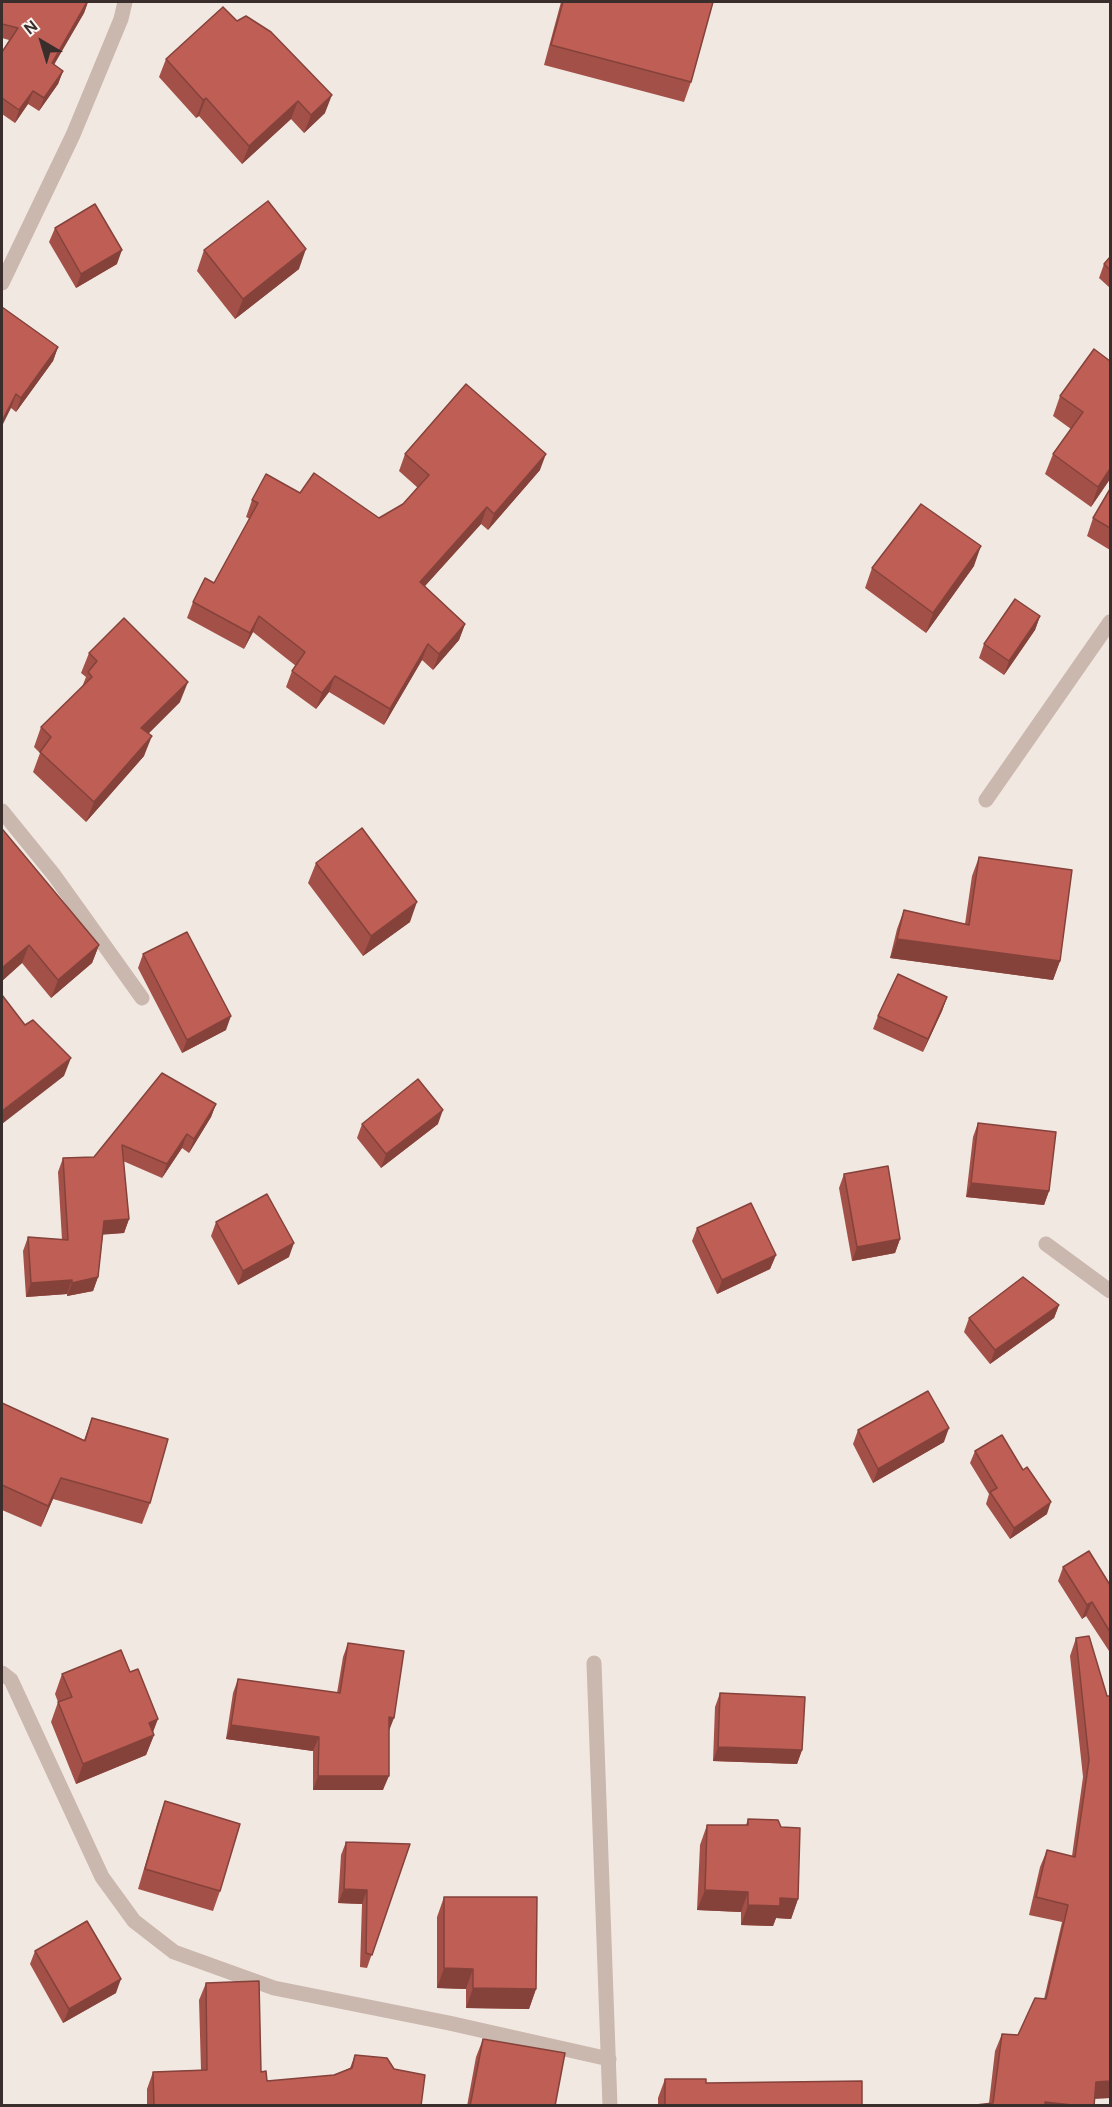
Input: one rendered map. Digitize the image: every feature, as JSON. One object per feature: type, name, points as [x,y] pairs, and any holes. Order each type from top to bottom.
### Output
[{"type":"street","points":[[2,284],[73,135],[126,2]]},
{"type":"street","points":[[986,800],[1110,622]]},
{"type":"street","points":[[2,811],[54,875],[142,998]]},
{"type":"street","points":[[1046,1244],[1110,1292]]},
{"type":"street","points":[[594,1663],[610,2106]]},
{"type":"street","points":[[2,1673],[11,1680],[102,1877],[134,1921],[174,1952],[274,1988],[449,2023],[609,2059]]},
{"type":"building","points":[[2,2],[87,2],[52,63],[63,71],[44,98],[33,91],[19,110],[2,98],[2,52],[18,28],[2,24]]},
{"type":"building","points":[[563,2],[713,2],[691,82],[551,45]]},
{"type":"building","points":[[223,7],[237,21],[246,16],[271,32],[332,95],[311,115],[298,101],[249,146],[206,98],[203,100],[166,59]]},
{"type":"building","points":[[268,201],[306,249],[243,299],[204,250]]},
{"type":"building","points":[[95,204],[122,250],[81,274],[55,228]]},
{"type":"building","points":[[1110,257],[1110,270],[1104,264]]},
{"type":"building","points":[[2,307],[58,347],[21,398],[16,394],[2,421]]},
{"type":"building","points":[[1094,349],[1110,361],[1110,469],[1098,487],[1053,454],[1083,412],[1060,396]]},
{"type":"building","points":[[466,384],[546,454],[494,514],[487,507],[420,582],[465,624],[439,654],[428,644],[390,709],[335,676],[322,693],[292,671],[305,652],[259,616],[250,633],[193,602],[205,578],[214,583],[258,503],[252,500],[266,474],[300,493],[314,473],[379,518],[403,504],[429,475],[405,454]]},
{"type":"building","points":[[1110,489],[1110,528],[1093,518]]},
{"type":"building","points":[[921,504],[981,546],[933,613],[872,568]]},
{"type":"building","points":[[1015,599],[1040,616],[1009,661],[984,644]]},
{"type":"building","points":[[124,618],[188,682],[141,728],[152,736],[94,802],[40,752],[51,737],[41,727],[92,677],[88,672],[97,661],[89,653]]},
{"type":"building","points":[[362,828],[417,902],[371,936],[316,863]]},
{"type":"building","points":[[3,830],[99,945],[58,980],[29,945],[2,968]]},
{"type":"building","points":[[979,857],[1072,870],[1060,961],[897,939],[904,910],[969,925]]},
{"type":"building","points":[[187,932],[231,1016],[187,1040],[143,954]]},
{"type":"building","points":[[898,974],[947,997],[928,1039],[878,1016]]},
{"type":"building","points":[[2,995],[25,1025],[33,1020],[71,1058],[2,1111]]},
{"type":"building","points":[[162,1073],[216,1104],[194,1139],[187,1134],[167,1164],[122,1145],[129,1219],[104,1221],[98,1277],[72,1283],[72,1280],[31,1283],[28,1237],[68,1240],[63,1158],[94,1157]]},
{"type":"building","points":[[418,1079],[443,1110],[386,1154],[362,1124]]},
{"type":"building","points":[[978,1123],[1056,1132],[1049,1191],[971,1183]]},
{"type":"building","points":[[888,1166],[900,1239],[857,1247],[844,1174]]},
{"type":"building","points":[[267,1194],[294,1243],[243,1271],[216,1222]]},
{"type":"building","points":[[751,1203],[776,1255],[722,1280],[697,1228]]},
{"type":"building","points":[[1023,1277],[1059,1305],[995,1350],[969,1318]]},
{"type":"building","points":[[928,1391],[949,1428],[878,1469],[858,1430]]},
{"type":"building","points":[[2,1403],[85,1441],[92,1418],[168,1439],[150,1503],[61,1478],[48,1506],[2,1485]]},
{"type":"building","points":[[1002,1435],[1023,1470],[1027,1467],[1051,1502],[1014,1528],[990,1492],[997,1488],[975,1451]]},
{"type":"building","points":[[1089,1551],[1110,1585],[1110,1632],[1092,1602],[1087,1605],[1063,1567]]},
{"type":"building","points":[[1089,1636],[1107,1696],[1110,1696],[1110,2081],[1096,2082],[1094,2106],[1045,2102],[1045,2106],[967,2106],[993,2103],[1002,2034],[1018,2035],[1035,1998],[1046,1999],[1068,1905],[1036,1897],[1047,1850],[1075,1857],[1089,1760],[1076,1638]]},
{"type":"building","points":[[348,1643],[404,1651],[394,1718],[389,1717],[389,1776],[318,1776],[319,1737],[231,1725],[238,1679],[340,1693]]},
{"type":"building","points":[[121,1650],[130,1672],[138,1669],[158,1719],[149,1723],[154,1735],[83,1764],[58,1702],[72,1697],[62,1674]]},
{"type":"building","points":[[720,1693],[805,1697],[802,1750],[718,1747]]},
{"type":"building","points":[[165,1801],[240,1824],[220,1891],[145,1869]]},
{"type":"building","points":[[748,1819],[778,1820],[781,1827],[800,1828],[798,1899],[780,1898],[780,1906],[748,1905],[748,1892],[705,1890],[707,1825],[748,1825]]},
{"type":"building","points":[[346,1842],[410,1844],[372,1955],[366,1953],[367,1890],[344,1889]]},
{"type":"building","points":[[444,1897],[537,1897],[536,1989],[473,1988],[473,1969],[444,1968]]},
{"type":"building","points":[[87,1921],[121,1979],[69,2009],[35,1951]]},
{"type":"building","points":[[259,1981],[261,2072],[266,2071],[267,2081],[334,2075],[352,2068],[355,2055],[387,2058],[394,2069],[425,2075],[421,2106],[154,2106],[153,2072],[207,2070],[206,1983]]},
{"type":"building","points":[[483,2039],[565,2053],[555,2106],[470,2106]]},
{"type":"building","points":[[665,2079],[706,2079],[706,2083],[862,2081],[862,2106],[665,2106]]}]
